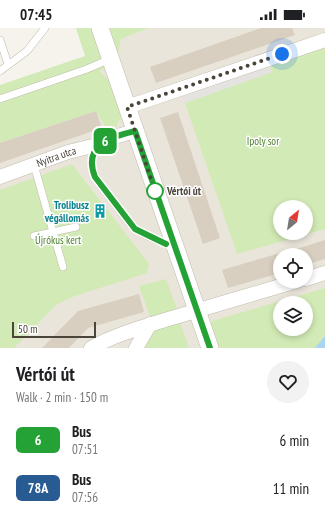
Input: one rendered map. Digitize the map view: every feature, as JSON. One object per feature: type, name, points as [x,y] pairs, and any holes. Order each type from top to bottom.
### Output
[{"type":"street","points":[[100,28],[210,348]]},
{"type":"street","points":[[127,107],[325,40]]},
{"type":"street","name":"Nyitra utca","points":[[0,177],[74,150],[101,144],[107,139],[135,131]]},
{"type":"street","points":[[313,276],[325,273]]},
{"type":"street","points":[[91,348],[105,340],[150,324],[273,288]]},
{"type":"street","points":[[136,348],[150,324]]},
{"type":"lane","points":[[0,71],[27,51],[45,28]]},
{"type":"lane","points":[[0,40],[8,64]]},
{"type":"lane","points":[[0,99],[95,66],[110,59]]},
{"type":"lane","points":[[101,144],[96,150],[92,162],[93,173],[99,184],[135,229],[175,248]]},
{"type":"lane","points":[[34,165],[63,267]]},
{"type":"lane","points":[[34,236],[76,227]]},
{"type":"shaded area","points":[[149,28],[325,28],[325,348],[0,348],[0,104],[121,39]]},
{"type":"shaded area","points":[[267,60],[272,72],[185,103],[180,89]]},
{"type":"green space","points":[[76,28],[149,28],[121,39],[116,65],[99,71],[112,83],[122,115],[122,119],[118,121],[116,129],[109,133],[96,111],[0,143],[0,85],[85,56]]},
{"type":"green space","name":"Ipoly sor","points":[[325,46],[325,229],[313,232],[313,200],[273,200],[273,240],[286,240],[237,254],[185,103],[272,72],[269,65]]},
{"type":"green space","name":"Újrókus kert","points":[[72,164],[149,264],[147,273],[75,296],[57,304],[14,348],[0,348],[0,190]]},
{"type":"green space","points":[[166,279],[177,309],[174,312],[151,319],[139,286]]},
{"type":"green space","points":[[325,288],[325,348],[217,348],[209,322],[273,303],[273,336],[313,336],[313,296],[298,296]]},
{"type":"green space","points":[[180,322],[189,348],[142,348],[152,329]]},
{"type":"water","points":[[325,336],[325,348],[315,348]]},
{"type":"building","points":[[261,28],[292,28],[295,35],[156,83],[150,67]]},
{"type":"building","points":[[96,111],[102,128],[0,163],[0,143]]},
{"type":"building","points":[[178,112],[220,238],[203,244],[160,118]]},
{"type":"building","points":[[325,240],[325,259],[313,263],[313,248],[299,248]]},
{"type":"building","points":[[273,255],[273,275],[228,288],[222,270]]},
{"type":"building","points":[[139,294],[144,312],[88,328],[69,348],[42,348],[78,311]]},
{"type":"bus line","name":"6","points":[[166,244],[135,229],[95,177],[92,167],[93,156],[96,150],[107,139],[135,131],[210,348]]},
{"type":"place","name":"Vértói út","points":[[155,191]]},
{"type":"place","name":"Trolibusz végállomás","points":[[100,211]]},
{"type":"route","points":[[155,191],[127,107],[282,54]]}]
